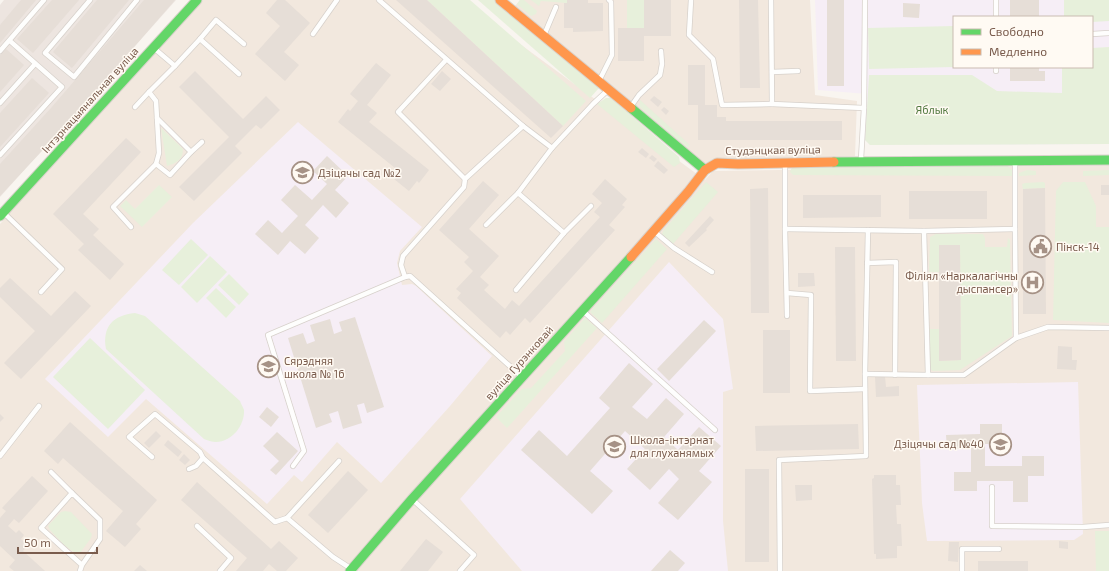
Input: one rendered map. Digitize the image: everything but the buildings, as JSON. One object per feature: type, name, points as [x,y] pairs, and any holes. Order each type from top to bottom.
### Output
[{"type":"street","name":"Інтэрнацыянальная вуліца","points":[[2,215],[197,0]]},
{"type":"street","points":[[500,0],[600,80],[705,170]]},
{"type":"street","name":"Студэнцкая вуліца","points":[[705,170],[717,163],[1109,160]]},
{"type":"street","name":"вуліца Гурэнковай","points":[[351,570],[412,499],[654,232],[705,170]]},
{"type":"lane","points":[[0,51],[44,0]]},
{"type":"lane","points":[[90,0],[45,53],[74,76],[137,0]]},
{"type":"lane","points":[[313,34],[337,0]]},
{"type":"lane","points":[[379,0],[523,126],[552,148]]},
{"type":"lane","points":[[600,80],[612,55],[611,2],[609,0]]},
{"type":"lane","points":[[691,0],[689,35],[713,59],[722,105],[772,104],[864,108]]},
{"type":"lane","points":[[770,0],[772,104]]},
{"type":"lane","points":[[861,161],[864,108],[865,0]]},
{"type":"lane","points":[[996,0],[996,16]]},
{"type":"lane","points":[[544,35],[556,7]]},
{"type":"lane","points":[[135,107],[175,66],[216,20],[244,44]]},
{"type":"lane","points":[[1093,34],[1109,34]]},
{"type":"lane","points":[[200,39],[239,74]]},
{"type":"lane","points":[[0,155],[62,87],[10,40]]},
{"type":"lane","points":[[154,48],[175,66]]},
{"type":"lane","points":[[631,107],[639,95],[660,75],[662,64],[661,52]]},
{"type":"lane","points":[[404,276],[401,265],[403,256],[464,187],[464,179],[398,112],[446,60]]},
{"type":"lane","points":[[0,103],[35,64]]},
{"type":"lane","points":[[772,72],[798,71]]},
{"type":"lane","points":[[486,225],[518,193],[552,148],[609,89]]},
{"type":"lane","points":[[131,227],[113,207],[156,164],[159,153],[156,100],[149,92]]},
{"type":"lane","points":[[157,118],[191,152]]},
{"type":"lane","points":[[464,179],[523,126]]},
{"type":"lane","points":[[156,164],[170,175],[202,142]]},
{"type":"lane","points":[[1016,160],[1016,338]]},
{"type":"lane","points":[[785,162],[787,316]]},
{"type":"lane","points":[[518,193],[564,233]]},
{"type":"lane","points":[[516,290],[564,233],[591,206]]},
{"type":"lane","points":[[2,215],[62,270],[41,292]]},
{"type":"lane","points":[[785,229],[924,231],[1015,229]]},
{"type":"lane","points":[[780,571],[779,460],[866,456],[865,374],[868,230]]},
{"type":"lane","points":[[924,231],[928,375]]},
{"type":"lane","points":[[654,232],[674,248],[712,272]]},
{"type":"lane","points":[[868,263],[896,262],[895,375]]},
{"type":"lane","points":[[293,466],[304,451],[268,335],[404,276],[410,276],[522,378]]},
{"type":"lane","points":[[787,293],[811,295],[810,391],[865,389]]},
{"type":"lane","points":[[583,310],[715,430]]},
{"type":"lane","points":[[865,374],[964,375],[1016,338],[1048,327],[1109,328]]},
{"type":"lane","points":[[0,456],[39,406]]},
{"type":"lane","points":[[152,457],[130,437],[155,414],[200,452],[203,458],[275,522],[287,518],[339,461]]},
{"type":"lane","points":[[189,469],[196,466],[203,458]]},
{"type":"lane","points":[[51,472],[100,520],[100,540],[82,565],[80,571]]},
{"type":"lane","points":[[992,487],[992,526],[1083,527],[1109,525]]},
{"type":"lane","points":[[72,493],[41,528],[82,565]]},
{"type":"lane","points":[[412,499],[474,555],[460,571]]},
{"type":"lane","points":[[287,518],[333,557],[351,570]]},
{"type":"lane","points":[[197,526],[231,558],[220,571]]},
{"type":"lane","points":[[962,571],[962,549],[999,549]]},
{"type":"shaded area","points":[[4,0],[176,0],[0,197],[0,5]]},
{"type":"shaded area","points":[[203,0],[460,0],[705,180],[713,171],[1109,165],[1109,571],[0,571],[0,224]]},
{"type":"shaded area","points":[[520,0],[810,0],[815,95],[857,101],[855,156],[705,164],[515,6]]},
{"type":"shaded area","points":[[815,0],[1109,0],[1109,144],[870,145],[865,140],[867,94],[818,90]]},
{"type":"shaded area","name":"Сярэдняя школа № 16","points":[[298,122],[422,227],[400,251],[397,263],[402,285],[412,284],[416,286],[492,356],[450,406],[381,483],[337,442],[302,482],[294,475],[267,504],[146,399],[108,437],[45,379],[193,223]]},
{"type":"shaded area","name":"Школа-інтэрнат для глуханямых","points":[[669,262],[723,319],[733,389],[723,392],[723,521],[728,571],[522,571],[460,499]]},
{"type":"shaded area","name":"Дзіцячы сад №40","points":[[1078,382],[1083,534],[1074,540],[927,541],[922,503],[917,385]]},
{"type":"green space","points":[[427,0],[470,0],[586,101],[563,126]]},
{"type":"green space","points":[[478,0],[495,0],[599,88],[590,98]]},
{"type":"green space","points":[[520,0],[524,0],[537,11],[536,14],[531,16],[517,4]]},
{"type":"green space","points":[[531,0],[567,0],[567,3],[541,1],[539,6]]},
{"type":"green space","points":[[627,0],[644,0],[644,28],[627,28]]},
{"type":"green space","points":[[1064,0],[1109,0],[1109,21],[1093,22],[1093,16],[1064,16]]},
{"type":"green space","points":[[953,26],[953,67],[869,69],[868,28]]},
{"type":"green space","name":"Яблык","points":[[1109,47],[1109,144],[870,145],[865,140],[869,75],[972,75],[997,91],[1062,93],[1062,68],[1093,68],[1093,48]]},
{"type":"green space","points":[[606,98],[611,98],[679,157],[680,163],[674,167],[597,104]]},
{"type":"green space","points":[[640,100],[690,145],[687,148],[640,107]]},
{"type":"green space","points":[[161,128],[183,149],[182,156],[173,164],[167,166]]},
{"type":"green space","points":[[1008,166],[1013,171],[1012,176],[793,175],[790,172],[792,167]]},
{"type":"green space","points":[[1027,170],[1036,171],[1036,175],[1019,176],[1019,173]]},
{"type":"green space","points":[[1109,170],[1109,175],[1083,176],[1083,171]]},
{"type":"green space","points":[[706,182],[718,192],[673,244],[662,235],[663,231]]},
{"type":"green space","points":[[1063,182],[1085,182],[1096,206],[1096,227],[1109,227],[1109,323],[1053,320],[1056,191]]},
{"type":"green space","points":[[1045,183],[1045,188],[1023,189],[1022,184]]},
{"type":"green space","points":[[159,185],[172,197],[142,227],[120,206],[126,200],[135,209]]},
{"type":"green space","points":[[936,234],[983,234],[985,238],[985,247],[1007,247],[1008,238],[1010,240],[1012,336],[960,370],[933,371],[930,369],[929,329],[939,329],[940,361],[961,360],[960,245],[939,245],[939,272],[929,272],[930,237]]},
{"type":"green space","points":[[191,239],[208,255],[179,285],[162,270]]},
{"type":"green space","points":[[656,239],[667,249],[602,323],[590,312]]},
{"type":"green space","points":[[210,256],[227,272],[197,303],[181,287]]},
{"type":"green space","points":[[229,274],[249,294],[239,305],[218,285]]},
{"type":"green space","points":[[216,288],[236,307],[226,318],[206,298]]},
{"type":"green space","points":[[135,313],[145,316],[240,401],[244,410],[244,416],[240,427],[232,436],[216,442],[204,439],[106,349],[106,334],[108,328],[115,319],[127,314]]},
{"type":"green space","points":[[585,318],[597,328],[507,428],[496,417],[522,389],[531,388],[565,351],[564,342]]},
{"type":"green space","points":[[90,338],[145,390],[108,429],[53,377]]},
{"type":"green space","points":[[61,512],[71,512],[92,534],[91,538],[80,553],[76,553],[68,548],[59,540],[48,526]]},
{"type":"green space","points":[[1095,531],[1109,531],[1109,571],[1096,571]]},
{"type":"traffic: fast","points":[[0,216],[197,0]]},
{"type":"traffic: fast","points":[[631,108],[705,170]]},
{"type":"traffic: fast","points":[[834,162],[1109,160]]},
{"type":"traffic: fast","points":[[350,571],[412,499],[631,257]]},
{"type":"traffic: slow","points":[[500,0],[631,108]]},
{"type":"traffic: slow","points":[[631,257],[688,192],[705,170],[717,163],[834,162]]},
{"type":"place","name":"Дзіцячы сад №2","points":[[302,173]]},
{"type":"place","name":"Пінск-14","points":[[1041,247]]},
{"type":"place","name":"Філіял «Наркалагічны дыспансер»","points":[[1033,282]]},
{"type":"place","name":"Сярэдняя школа № 16","points":[[269,367]]},
{"type":"place","name":"Дзіцячы сад №40","points":[[1000,444]]},
{"type":"place","name":"Школа-інтэрнат для глуханямых","points":[[615,446]]}]
